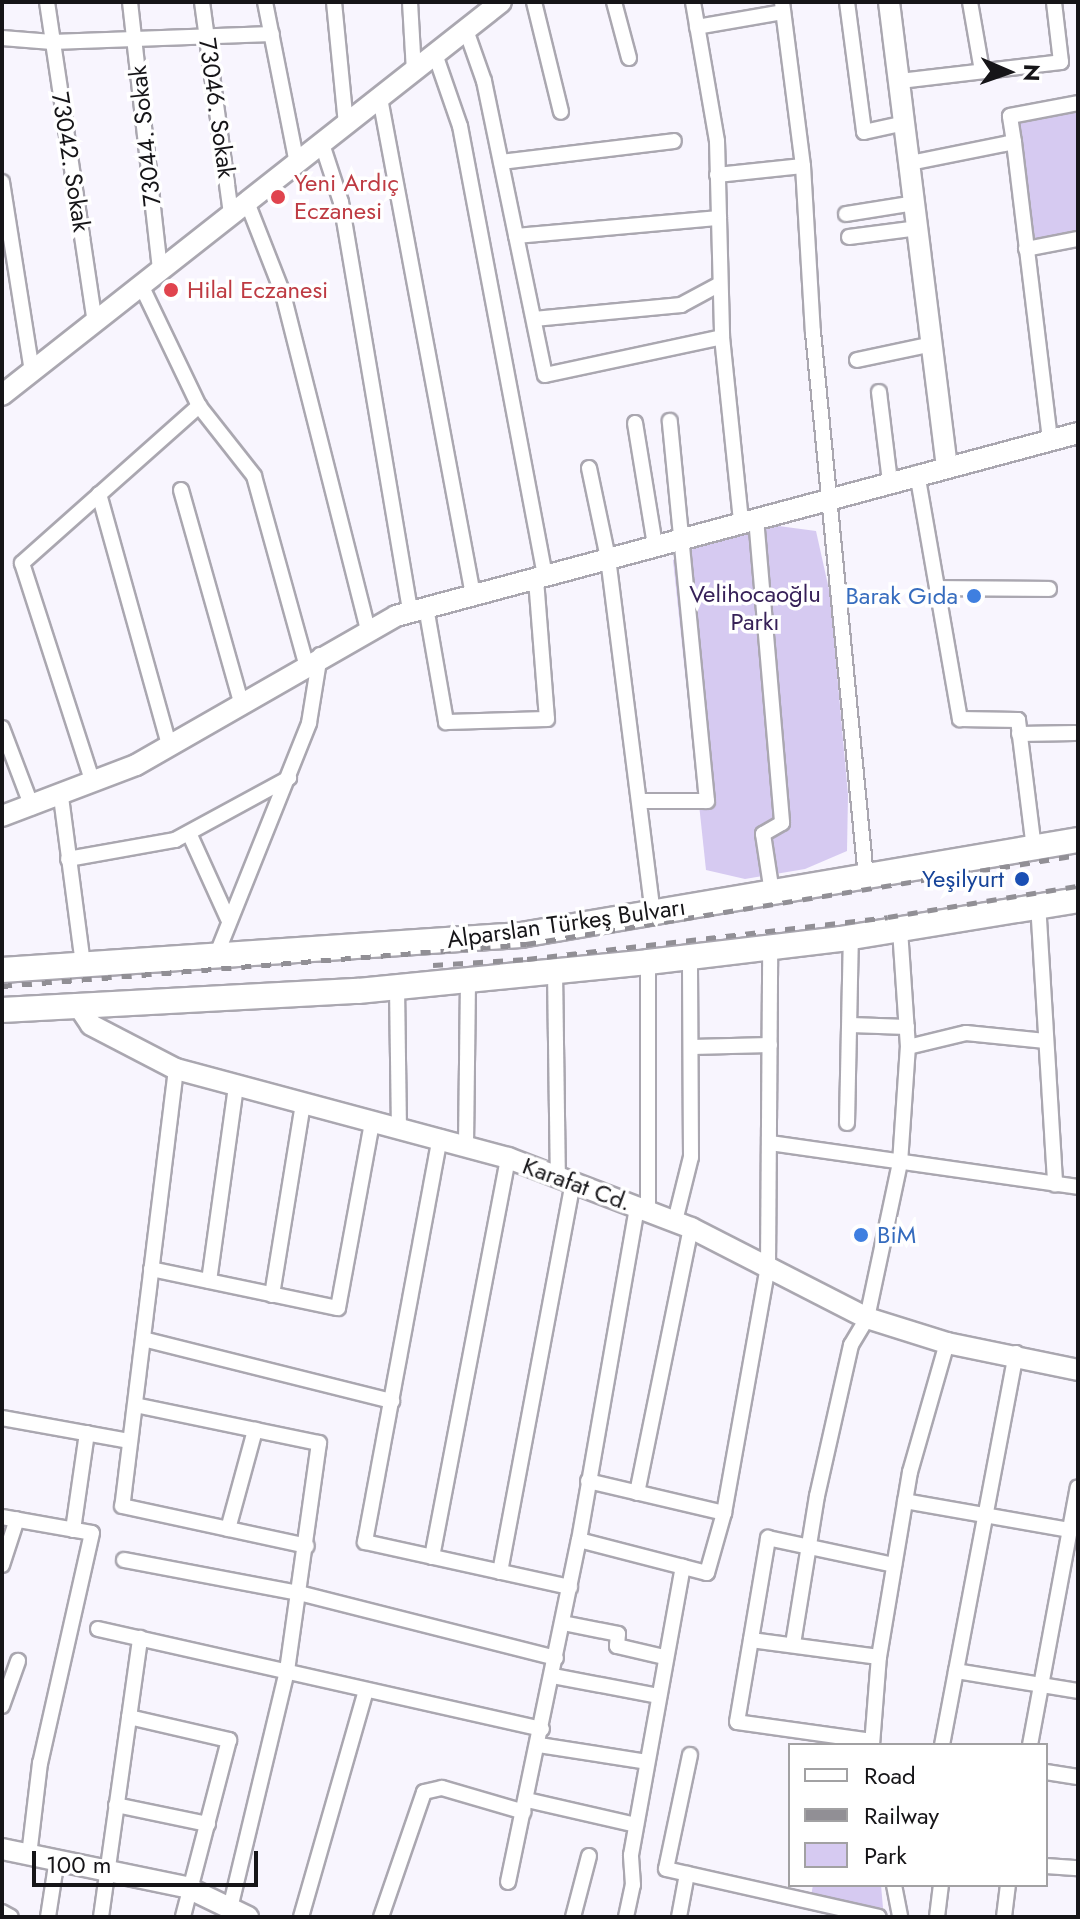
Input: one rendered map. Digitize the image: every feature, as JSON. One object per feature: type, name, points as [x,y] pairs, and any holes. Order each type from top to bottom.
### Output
[{"type":"main road","points":[[2,395],[501,2]]},
{"type":"main road","points":[[889,2],[947,465]]},
{"type":"main road","points":[[2,816],[93,783],[169,745],[313,659],[368,630],[418,610],[917,473],[1078,433]]},
{"type":"main road","name":"Alparslan Türkeş Bulvarı","points":[[2,970],[521,935],[1078,840]]},
{"type":"main road","name":"Alparslan Türkeş Bulvarı","points":[[2,1010],[397,987],[468,977],[648,962],[770,949],[900,930],[1038,903],[1078,900]]},
{"type":"main road","name":"Karafat Cd.","points":[[77,1004],[91,1025],[176,1069],[372,1122],[440,1137],[508,1158],[683,1224],[867,1318],[947,1343],[1016,1353],[1078,1370]]},
{"type":"main road","points":[[2,1849],[107,1867],[190,1889],[239,1913]]},
{"type":"street","name":"73042. Sokak","points":[[47,2],[95,322]]},
{"type":"street","name":"73044. Sokak","points":[[130,2],[160,271]]},
{"type":"street","name":"73046. Sokak","points":[[202,2],[239,208],[283,294],[368,630]]},
{"type":"street","points":[[265,2],[297,163]]},
{"type":"street","points":[[334,2],[346,124]]},
{"type":"street","points":[[410,2],[414,71]]},
{"type":"street","points":[[534,2],[561,112]]},
{"type":"street","points":[[614,2],[629,58]]},
{"type":"street","points":[[693,2],[717,175],[722,337],[748,520],[782,823],[763,834],[772,893]]},
{"type":"street","points":[[847,2],[864,132],[905,123]]},
{"type":"street","points":[[970,2],[982,71]]},
{"type":"street","points":[[900,81],[1061,62],[1054,2]]},
{"type":"street","points":[[697,27],[782,7],[803,166],[828,498],[866,877]]},
{"type":"street","points":[[466,30],[484,81],[545,375],[722,337]]},
{"type":"street","points":[[2,38],[52,42],[272,34]]},
{"type":"street","points":[[322,144],[341,202],[418,610],[446,722],[547,719],[540,576],[463,141],[435,54]]},
{"type":"street","points":[[380,98],[473,595]]},
{"type":"street","points":[[1050,438],[1010,116],[1078,103]]},
{"type":"street","points":[[501,162],[674,141]]},
{"type":"street","points":[[910,163],[1014,142]]},
{"type":"street","points":[[717,175],[803,166]]},
{"type":"street","points":[[2,182],[32,371]]},
{"type":"street","points":[[846,214],[915,203]]},
{"type":"street","points":[[516,236],[719,218]]},
{"type":"street","points":[[849,237],[918,228]]},
{"type":"street","points":[[1026,249],[1078,239]]},
{"type":"street","points":[[534,319],[681,305],[720,284]]},
{"type":"street","points":[[141,285],[199,406],[254,476],[313,659],[309,723],[289,778],[228,919],[216,956]]},
{"type":"street","points":[[2,293],[19,289]]},
{"type":"street","points":[[857,360],[933,344]]},
{"type":"street","points":[[879,392],[890,481]]},
{"type":"street","points":[[93,783],[22,563],[199,406]]},
{"type":"street","points":[[639,801],[707,801],[685,537],[670,421]]},
{"type":"street","points":[[635,423],[655,545]]},
{"type":"street","points":[[589,468],[608,558],[653,913]]},
{"type":"street","points":[[917,473],[960,719],[1018,720],[1034,848]]},
{"type":"street","points":[[181,490],[241,702]]},
{"type":"street","points":[[99,494],[169,745]]},
{"type":"street","points":[[937,588],[1049,589]]},
{"type":"street","points":[[2,728],[32,807]]},
{"type":"street","points":[[1019,734],[1075,733]]},
{"type":"street","points":[[68,859],[175,840],[289,778]]},
{"type":"street","points":[[61,797],[83,965]]},
{"type":"street","points":[[189,833],[228,919]]},
{"type":"street","points":[[1038,903],[1055,1184]]},
{"type":"street","points":[[793,1644],[809,1546],[851,1345],[867,1318],[900,1163],[908,1047],[900,930]]},
{"type":"street","points":[[847,1123],[851,937]]},
{"type":"street","points":[[579,1540],[707,1573],[724,1513],[768,1267],[770,949]]},
{"type":"street","points":[[637,1493],[683,1224],[691,1157],[690,957]]},
{"type":"street","points":[[508,1882],[553,1676],[642,1208],[648,962]]},
{"type":"street","points":[[500,1572],[565,1180],[555,971]]},
{"type":"street","points":[[466,1145],[468,977]]},
{"type":"street","points":[[397,987],[399,1128]]},
{"type":"street","points":[[851,1025],[907,1027]]},
{"type":"street","points":[[908,1047],[966,1033],[1046,1041]]},
{"type":"street","points":[[692,1047],[770,1045]]},
{"type":"street","points":[[176,1069],[122,1506],[307,1546]]},
{"type":"street","points":[[209,1281],[236,1086]]},
{"type":"street","points":[[272,1295],[303,1103]]},
{"type":"street","points":[[151,1269],[338,1308],[372,1122]]},
{"type":"street","points":[[440,1137],[365,1542],[570,1587]]},
{"type":"street","points":[[770,1143],[1078,1187]]},
{"type":"street","points":[[432,1557],[508,1158]]},
{"type":"street","points":[[143,1339],[392,1401]]},
{"type":"street","points":[[894,1565],[768,1538],[737,1722],[872,1743],[879,1657],[905,1501],[947,1343]]},
{"type":"street","points":[[942,1743],[1016,1353]]},
{"type":"street","points":[[135,1405],[319,1443],[307,1546],[287,1671],[239,1913]]},
{"type":"street","points":[[2,1418],[130,1441]]},
{"type":"street","points":[[228,1529],[255,1430]]},
{"type":"street","points":[[73,1530],[87,1433]]},
{"type":"street","points":[[588,1481],[724,1513]]},
{"type":"street","points":[[1030,1743],[1078,1487]]},
{"type":"street","points":[[905,1501],[1070,1530]]},
{"type":"street","points":[[2,1565],[10,1518],[92,1533],[40,1763],[29,1855]]},
{"type":"street","points":[[124,1560],[299,1593],[556,1658]]},
{"type":"street","points":[[626,1917],[636,1825],[683,1567]]},
{"type":"street","points":[[563,1623],[618,1634],[617,1646],[660,1656]]},
{"type":"street","points":[[98,1629],[542,1729]]},
{"type":"street","points":[[101,1917],[140,1638]]},
{"type":"street","points":[[751,1640],[879,1657]]},
{"type":"street","points":[[2,1706],[18,1661]]},
{"type":"street","points":[[956,1671],[1078,1691]]},
{"type":"street","points":[[553,1676],[659,1696]]},
{"type":"street","points":[[301,1917],[366,1690]]},
{"type":"street","points":[[129,1717],[229,1740],[183,1917]]},
{"type":"street","points":[[539,1745],[647,1762]]},
{"type":"street","points":[[690,1755],[666,1869],[879,1917]]},
{"type":"street","points":[[1048,1772],[1078,1777]]},
{"type":"street","points":[[381,1917],[424,1792],[442,1788],[636,1825]]},
{"type":"street","points":[[116,1805],[208,1824]]},
{"type":"street","points":[[573,1917],[589,1856]]},
{"type":"street","points":[[48,1917],[57,1859]]},
{"type":"street","points":[[1048,1866],[1078,1868]]},
{"type":"street","points":[[679,1917],[687,1874]]},
{"type":"street","points":[[894,1887],[900,1917]]},
{"type":"street","points":[[937,1917],[941,1887]]},
{"type":"street","points":[[1004,1917],[1008,1887]]},
{"type":"street","points":[[2,1912],[11,1917]]},
{"type":"green space","points":[[1078,107],[1078,234],[1030,244],[1014,119]]},
{"type":"green space","name":"Velihocaoğlu Parkı","points":[[771,525],[816,531],[830,594],[848,795],[847,851],[805,869],[745,879],[706,870],[673,560],[706,542]]},
{"type":"green space","points":[[813,1887],[881,1887],[883,1908],[811,1896]]},
{"type":"railway","points":[[2,986],[526,944],[1078,855]]},
{"type":"railway","points":[[433,965],[527,959],[888,917],[1078,886]]},
{"type":"place","name":"Yeni Ardıç Eczanesi","points":[[278,197]]},
{"type":"place","name":"Hilal Eczanesi","points":[[171,290]]},
{"type":"place","name":"Barak Gıda","points":[[974,596]]},
{"type":"place","name":"Yeşilyurt","points":[[1022,879]]},
{"type":"place","name":"BiM","points":[[861,1235]]}]
